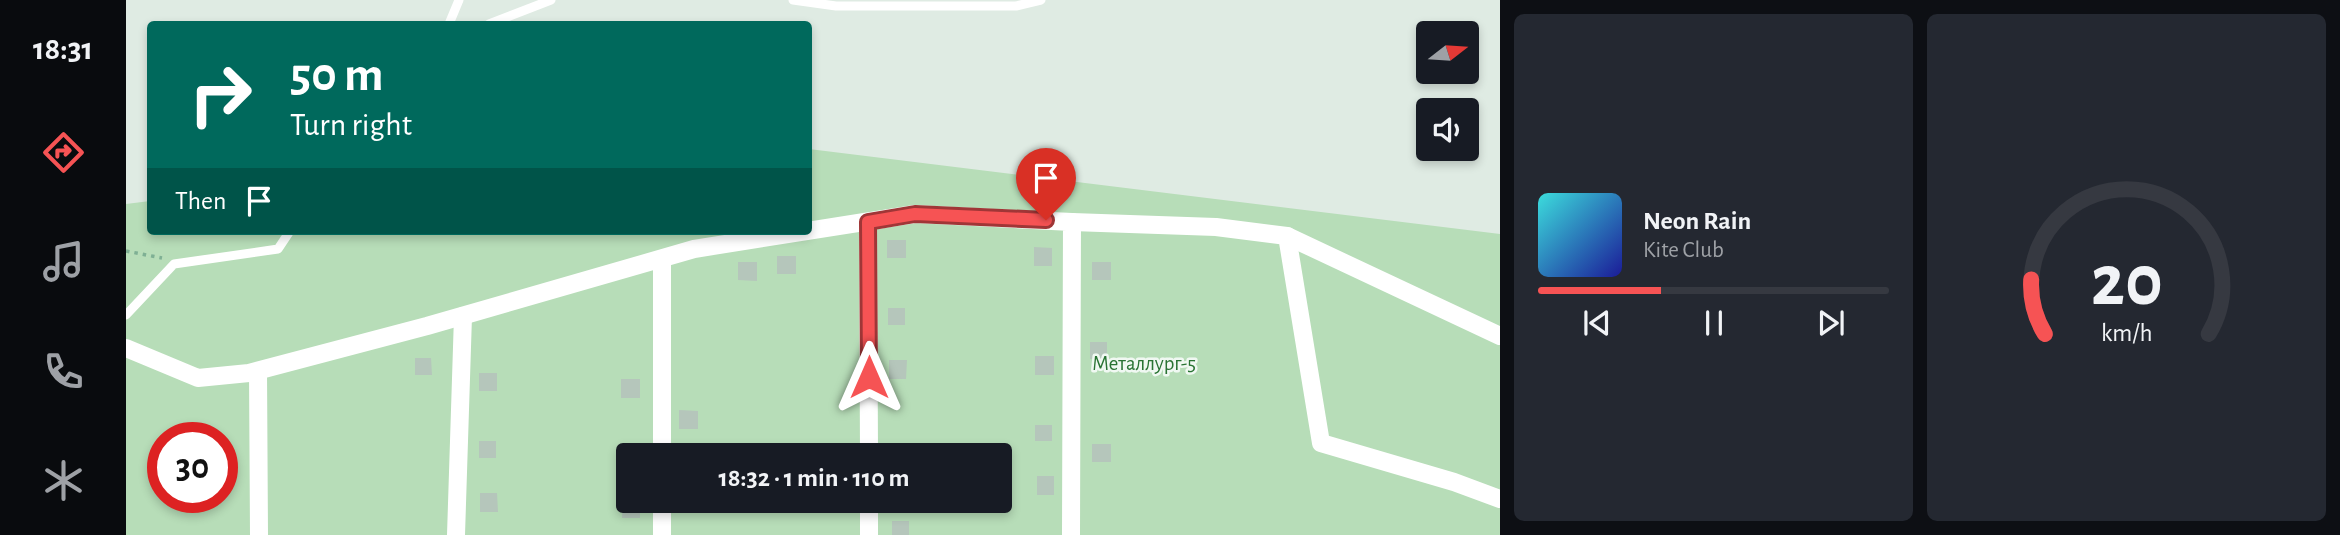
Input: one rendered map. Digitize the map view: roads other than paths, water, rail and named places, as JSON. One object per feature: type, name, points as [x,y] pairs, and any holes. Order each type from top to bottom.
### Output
[{"type":"street","points":[[812,231],[915,214],[1216,227],[1287,236],[1500,336]]},
{"type":"street","points":[[868,222],[869,443]]},
{"type":"street","points":[[1071,535],[1072,222]]},
{"type":"street","points":[[126,348],[198,379],[258,371],[463,316],[694,249],[784,235]]},
{"type":"street","points":[[1287,236],[1321,443],[1454,482],[1500,499]]},
{"type":"street","points":[[662,259],[662,443]]},
{"type":"street","points":[[456,535],[463,316]]},
{"type":"street","points":[[258,371],[259,535]]},
{"type":"street","points":[[662,513],[662,535]]},
{"type":"street","points":[[869,513],[869,535]]},
{"type":"lane","points":[[450,21],[459,0]]},
{"type":"lane","points":[[497,21],[551,0]]},
{"type":"lane","points":[[793,0],[836,6],[1016,6],[1041,0]]},
{"type":"lane","points":[[126,316],[174,264],[278,249],[287,235]]},
{"type":"park label","name":"Металлург-5","points":[[1144,363]]}]
